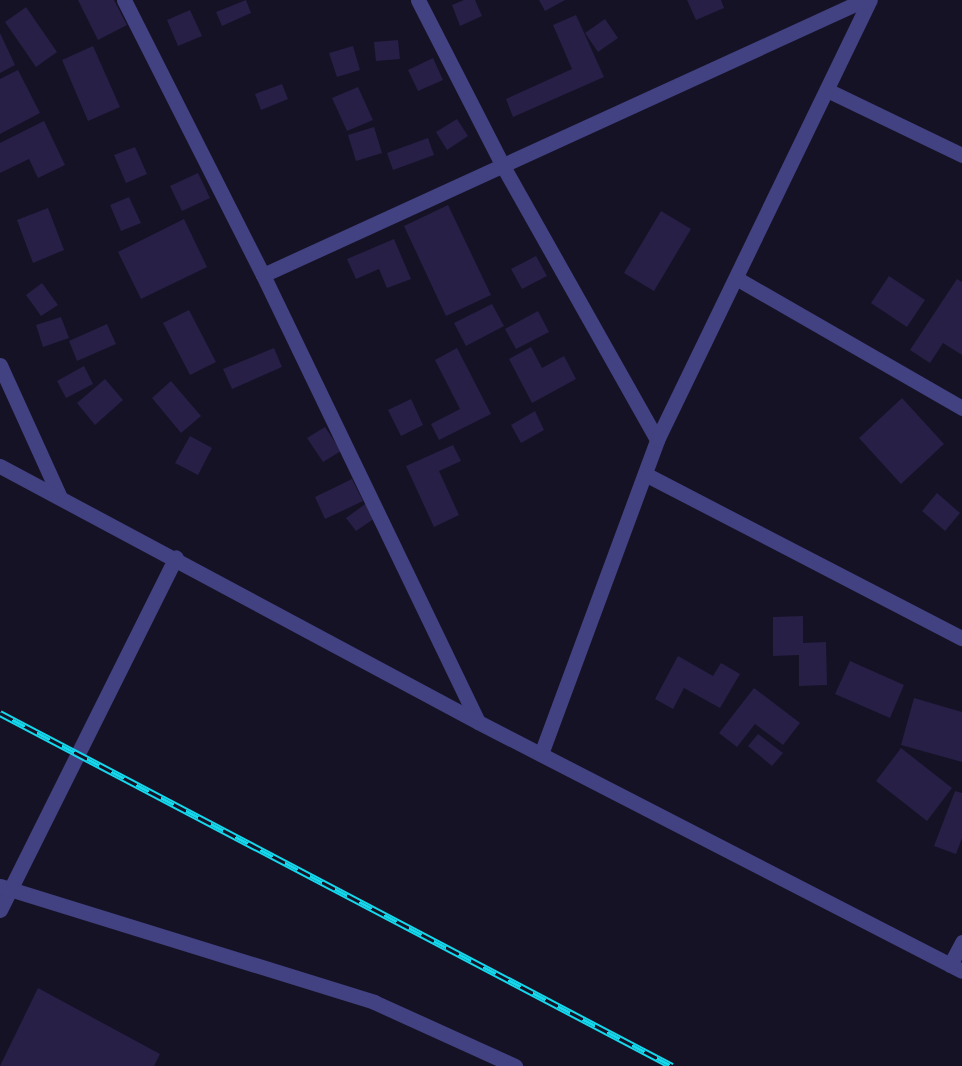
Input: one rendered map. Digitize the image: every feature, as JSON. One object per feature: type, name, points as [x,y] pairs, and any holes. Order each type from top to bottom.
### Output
[{"type":"street","points":[[124,0],[263,275],[478,722]]},
{"type":"street","points":[[418,0],[504,168],[657,441]]},
{"type":"street","points":[[263,275],[504,168],[864,0]]},
{"type":"street","points":[[541,754],[657,441],[870,0]]},
{"type":"street","points":[[827,90],[962,155]]},
{"type":"street","points":[[736,278],[962,408]]},
{"type":"street","points":[[0,365],[60,497]]},
{"type":"street","points":[[0,466],[177,557],[478,722],[956,968],[962,942]]},
{"type":"street","points":[[645,474],[962,638]]},
{"type":"street","points":[[0,910],[5,888],[177,557]]},
{"type":"street","points":[[5,888],[374,1002],[515,1066]]},
{"type":"building","points":[[78,0],[114,0],[127,25],[98,40]]},
{"type":"building","points":[[246,0],[251,13],[222,26],[216,12]]},
{"type":"building","points":[[464,0],[475,0],[482,16],[460,26],[452,5]]},
{"type":"building","points":[[539,0],[565,0],[545,11]]},
{"type":"building","points":[[687,0],[721,0],[724,8],[696,20]]},
{"type":"building","points":[[26,7],[57,52],[36,67],[5,22]]},
{"type":"building","points":[[190,10],[202,36],[178,46],[167,20]]},
{"type":"building","points":[[576,15],[604,77],[513,117],[506,99],[572,69],[553,25]]},
{"type":"building","points":[[605,19],[618,38],[598,52],[585,33]]},
{"type":"building","points":[[0,33],[15,65],[0,73]]},
{"type":"building","points":[[398,40],[400,59],[376,61],[374,42]]},
{"type":"building","points":[[93,46],[120,107],[88,121],[62,60]]},
{"type":"building","points":[[353,46],[360,70],[337,77],[329,53]]},
{"type":"building","points":[[433,58],[443,80],[418,91],[408,70]]},
{"type":"building","points":[[18,70],[40,113],[0,134],[0,79]]},
{"type":"building","points":[[282,84],[288,99],[261,110],[255,94]]},
{"type":"building","points":[[358,87],[373,120],[347,131],[332,98]]},
{"type":"building","points":[[457,119],[468,136],[447,150],[436,132]]},
{"type":"building","points":[[44,121],[65,165],[38,178],[29,159],[0,173],[0,143]]},
{"type":"building","points":[[374,127],[382,153],[356,161],[348,135]]},
{"type":"building","points":[[428,138],[434,155],[393,170],[387,153]]},
{"type":"building","points":[[135,147],[147,174],[126,183],[114,155]]},
{"type":"building","points":[[198,173],[210,198],[182,211],[170,186]]},
{"type":"building","points":[[129,197],[141,223],[121,231],[110,205]]},
{"type":"building","points":[[448,205],[491,295],[446,316],[404,226]]},
{"type":"building","points":[[48,208],[64,250],[33,263],[17,220]]},
{"type":"building","points":[[661,211],[691,229],[654,291],[624,273]]},
{"type":"building","points":[[184,219],[207,267],[141,299],[118,252]]},
{"type":"building","points":[[394,239],[411,279],[387,288],[379,269],[356,279],[347,259]]},
{"type":"building","points":[[536,256],[547,276],[522,289],[511,269]]},
{"type":"building","points":[[889,276],[925,300],[907,327],[871,303]]},
{"type":"building","points":[[957,279],[962,282],[962,355],[943,343],[930,363],[910,350]]},
{"type":"building","points":[[42,283],[58,305],[41,316],[26,295]]},
{"type":"building","points":[[492,304],[504,326],[466,346],[454,323]]},
{"type":"building","points":[[189,310],[216,362],[190,375],[163,323]]},
{"type":"building","points":[[538,311],[549,332],[516,349],[505,329]]},
{"type":"building","points":[[61,317],[69,338],[43,347],[36,325]]},
{"type":"building","points":[[107,324],[116,344],[77,361],[69,341]]},
{"type":"building","points":[[531,347],[542,368],[564,356],[576,379],[532,403],[509,359]]},
{"type":"building","points":[[274,348],[282,367],[232,389],[223,369]]},
{"type":"building","points":[[457,348],[491,414],[439,440],[431,424],[460,409],[435,360]]},
{"type":"building","points":[[84,366],[93,384],[66,398],[57,381]]},
{"type":"building","points":[[105,379],[123,400],[95,425],[77,403]]},
{"type":"building","points":[[171,381],[201,416],[181,433],[152,398]]},
{"type":"building","points":[[902,398],[944,444],[901,484],[859,438]]},
{"type":"building","points":[[411,399],[423,425],[401,436],[388,410]]},
{"type":"building","points":[[535,411],[544,430],[521,443],[511,425]]},
{"type":"building","points":[[325,427],[341,451],[323,462],[307,438]]},
{"type":"building","points":[[190,436],[212,448],[198,475],[175,463]]},
{"type":"building","points":[[453,445],[461,461],[439,471],[459,515],[434,527],[406,466]]},
{"type":"building","points":[[352,479],[363,501],[325,519],[315,497]]},
{"type":"building","points":[[937,493],[960,513],[945,531],[922,511]]},
{"type":"building","points":[[368,502],[378,516],[356,531],[346,518]]},
{"type":"building","points":[[803,616],[803,643],[826,642],[827,685],[799,686],[799,655],[773,656],[773,617]]},
{"type":"building","points":[[678,656],[713,676],[721,663],[740,674],[720,708],[684,688],[673,709],[655,699]]},
{"type":"building","points":[[850,661],[904,685],[890,718],[835,694]]},
{"type":"building","points":[[754,688],[800,723],[783,745],[755,724],[737,747],[719,733]]},
{"type":"building","points":[[914,698],[962,712],[962,762],[901,745]]},
{"type":"building","points":[[758,734],[783,753],[772,766],[748,746]]},
{"type":"building","points":[[901,748],[952,788],[927,821],[876,781]]},
{"type":"building","points":[[955,791],[962,793],[962,838],[956,854],[934,846]]},
{"type":"building","points":[[38,988],[160,1054],[154,1066],[0,1066]]},
{"type":"railway","points":[[0,713],[672,1066]]}]
